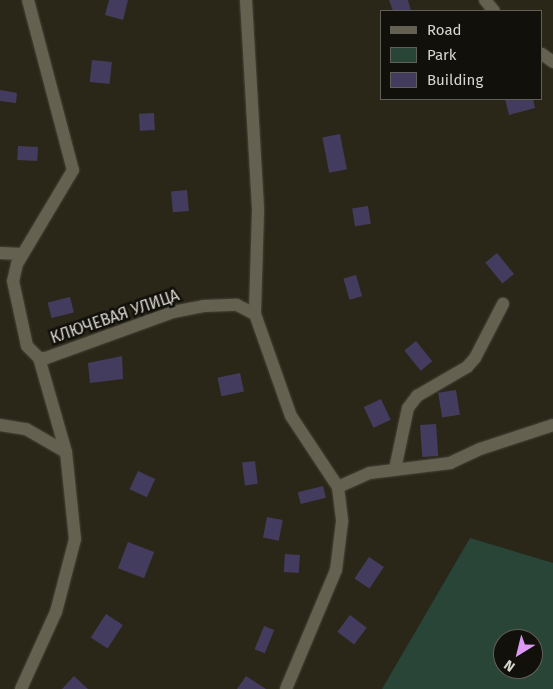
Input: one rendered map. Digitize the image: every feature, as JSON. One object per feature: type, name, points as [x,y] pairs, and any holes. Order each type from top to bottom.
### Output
[{"type":"street","name":"КЛЮЧЕВАЯ УЛИЦА","points":[[28,0],[73,170],[21,254],[13,281],[27,346],[39,358],[173,312],[203,306],[237,305],[255,314]]},
{"type":"street","points":[[246,0],[258,211],[255,314],[291,416],[338,486],[342,522],[336,570],[286,689]]},
{"type":"street","points":[[485,0],[493,10]]},
{"type":"street","points":[[0,253],[21,254]]},
{"type":"street","points":[[395,469],[408,408],[417,396],[467,367],[476,358],[503,304]]},
{"type":"street","points":[[21,689],[56,612],[72,557],[75,539],[66,452],[39,358]]},
{"type":"street","points":[[0,425],[26,429],[66,452]]},
{"type":"street","points":[[338,486],[370,473],[450,463],[480,449],[553,425]]},
{"type":"green space","points":[[470,538],[553,563],[553,689],[382,689]]},
{"type":"building","points":[[109,0],[128,0],[123,20],[105,15]]},
{"type":"building","points":[[389,0],[408,0],[411,10],[393,10]]},
{"type":"building","points":[[92,60],[112,62],[110,84],[90,82]]},
{"type":"building","points":[[0,90],[17,93],[16,103],[0,101]]},
{"type":"building","points":[[505,100],[533,100],[535,108],[509,115]]},
{"type":"building","points":[[154,113],[155,130],[140,131],[139,114]]},
{"type":"building","points":[[340,134],[347,169],[329,173],[322,137]]},
{"type":"building","points":[[18,146],[38,147],[37,161],[17,160]]},
{"type":"building","points":[[187,190],[189,211],[173,212],[171,191]]},
{"type":"building","points":[[368,206],[371,224],[355,226],[352,209]]},
{"type":"building","points":[[497,253],[514,274],[502,283],[485,262]]},
{"type":"building","points":[[356,275],[362,296],[350,300],[344,279]]},
{"type":"building","points":[[70,297],[74,313],[52,318],[48,303]]},
{"type":"building","points":[[416,341],[432,361],[421,371],[404,350]]},
{"type":"building","points":[[122,356],[123,379],[90,383],[88,363]]},
{"type":"building","points":[[240,373],[244,392],[221,396],[218,378]]},
{"type":"building","points":[[456,390],[460,415],[442,418],[438,393]]},
{"type":"building","points":[[381,399],[391,420],[374,428],[364,407]]},
{"type":"building","points":[[436,424],[438,456],[422,457],[420,425]]},
{"type":"building","points":[[255,461],[258,484],[245,485],[242,463]]},
{"type":"building","points":[[138,471],[155,479],[147,497],[130,489]]},
{"type":"building","points":[[323,486],[326,498],[301,504],[298,492]]},
{"type":"building","points":[[267,517],[283,520],[279,541],[263,538]]},
{"type":"building","points":[[128,542],[154,552],[144,578],[118,568]]},
{"type":"building","points":[[285,554],[300,555],[299,573],[284,572]]},
{"type":"building","points":[[369,557],[384,567],[369,589],[354,579]]},
{"type":"building","points":[[106,614],[123,625],[108,648],[91,637]]},
{"type":"building","points":[[350,615],[367,628],[354,644],[337,632]]},
{"type":"building","points":[[264,626],[274,630],[265,653],[255,649]]},
{"type":"building","points":[[74,676],[88,689],[62,689]]},
{"type":"building","points":[[246,676],[266,689],[237,689]]}]
